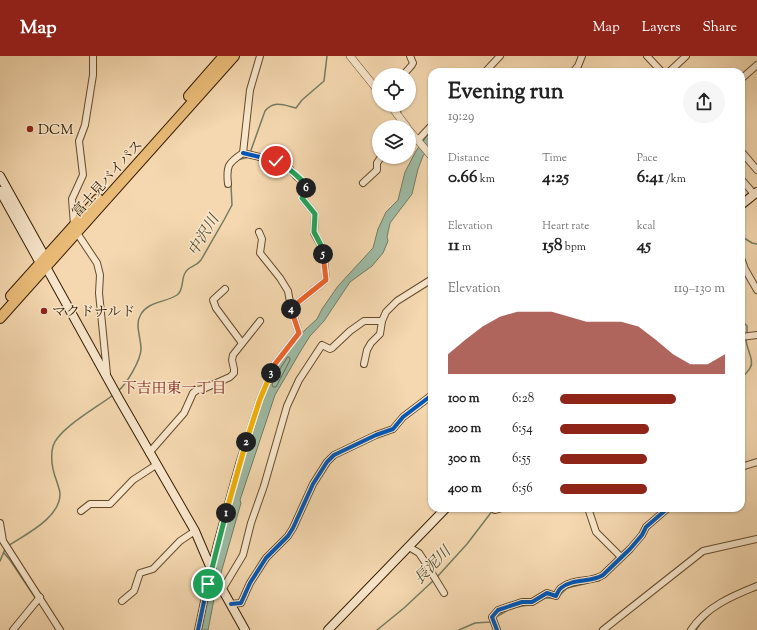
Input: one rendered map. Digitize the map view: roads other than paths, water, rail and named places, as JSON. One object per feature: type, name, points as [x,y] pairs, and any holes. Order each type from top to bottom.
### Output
[{"type":"highway","name":"富士見バイパス","points":[[75,229],[224,56]]},
{"type":"highway","name":"富士見バイパス","points":[[0,308],[75,229],[234,56]]},
{"type":"highway","name":"富士見バイパス","points":[[0,318],[44,262]]},
{"type":"main road","points":[[0,176],[44,262],[108,379],[195,531],[212,570],[244,630]]},
{"type":"main road","points":[[0,191],[44,262]]},
{"type":"main road","points":[[745,201],[756,193]]},
{"type":"main road","points":[[328,630],[442,512]]},
{"type":"street","points":[[93,56],[93,75],[85,125],[79,141],[83,176],[72,199],[75,229],[97,263],[100,275],[98,293],[108,379]]},
{"type":"street","points":[[243,153],[250,90],[260,56]]},
{"type":"street","points":[[350,56],[372,83]]},
{"type":"street","points":[[410,56],[413,63],[410,68]]},
{"type":"street","points":[[489,68],[500,56]]},
{"type":"street","points":[[577,68],[582,56]]},
{"type":"street","points":[[647,56],[658,68]]},
{"type":"street","points":[[673,68],[686,56]]},
{"type":"street","points":[[745,76],[757,65]]},
{"type":"street","points":[[397,114],[401,120]]},
{"type":"street","points":[[418,141],[428,130]]},
{"type":"street","points":[[416,139],[428,152]]},
{"type":"street","points":[[228,184],[226,170],[232,160],[243,153],[276,161],[287,166],[307,185],[302,198],[315,214],[314,232],[323,249],[326,280],[291,308]]},
{"type":"street","points":[[745,156],[757,170]]},
{"type":"street","points":[[362,183],[377,170],[377,164]]},
{"type":"street","points":[[745,183],[756,193]]},
{"type":"street","points":[[198,630],[240,464],[260,399],[275,364],[299,333],[291,308],[288,291],[280,278],[260,253],[262,239],[259,232]]},
{"type":"street","points":[[745,267],[757,290]]},
{"type":"street","points":[[364,364],[367,350],[371,343],[380,334],[382,321],[386,312],[397,301],[428,282]]},
{"type":"street","points":[[225,289],[213,300],[216,308],[242,343]]},
{"type":"street","points":[[222,588],[242,555],[287,406],[299,380],[322,345],[330,349],[362,322],[368,320],[382,321]]},
{"type":"street","points":[[150,453],[184,413],[193,393],[230,377],[234,373],[232,360],[233,355],[260,321]]},
{"type":"street","points":[[745,336],[757,335]]},
{"type":"street","points":[[231,604],[241,602],[250,582],[266,558],[288,536],[313,484],[330,458],[376,435],[393,429],[403,417],[428,398]]},
{"type":"street","points":[[745,466],[757,462]]},
{"type":"street","points":[[81,511],[90,504],[110,504],[133,480],[156,465]]},
{"type":"street","points":[[589,512],[596,532],[621,557]]},
{"type":"street","points":[[497,630],[492,617],[498,610],[522,602],[532,602],[547,593],[556,596],[561,588],[574,582],[598,578],[642,536],[646,527],[663,512]]},
{"type":"street","points":[[0,523],[3,540],[60,630]]},
{"type":"street","points":[[122,601],[134,591],[140,573],[153,569],[180,541],[195,531]]},
{"type":"street","points":[[602,630],[703,551],[757,539]]},
{"type":"street","points":[[409,547],[419,553],[444,593]]},
{"type":"street","points":[[691,630],[710,609],[757,586]]},
{"type":"street","points":[[13,630],[40,597]]},
{"type":"water","points":[[428,134],[428,150],[423,156],[418,169],[412,194],[390,223],[387,237],[388,241],[383,253],[372,266],[350,282],[324,321],[310,336],[275,395],[240,500],[241,503],[215,594],[208,630],[201,630],[214,564],[263,395],[271,376],[282,357],[305,330],[317,319],[338,286],[373,248],[378,229],[386,212],[398,200],[405,172],[409,164],[416,164],[416,151]]},
{"type":"waterway","name":"中沢川","points":[[250,153],[265,111],[272,105],[276,104],[296,108],[302,100],[324,81],[327,56]]},
{"type":"waterway","name":"中沢川","points":[[237,160],[249,157]]},
{"type":"waterway","name":"中沢川","points":[[118,391],[125,383],[139,359],[141,345],[138,323],[140,316],[143,311],[152,305],[172,298],[179,293],[182,288],[185,273],[188,269],[201,260],[232,205],[231,185]]},
{"type":"waterway","name":"長泥川","points":[[745,239],[757,244]]},
{"type":"waterway","points":[[745,324],[747,326],[747,335]]},
{"type":"waterway","points":[[745,374],[751,365],[751,358],[746,339]]},
{"type":"waterway","name":"中沢川","points":[[8,546],[41,524],[48,518],[59,503],[60,492],[52,465],[52,451],[57,439],[71,425],[113,395]]},
{"type":"waterway","name":"長泥川","points":[[437,577],[467,544],[491,512]]},
{"type":"waterway","name":"中沢川","points":[[0,561],[5,549]]},
{"type":"waterway","name":"中沢川","points":[[4,553],[36,599]]},
{"type":"waterway","points":[[596,581],[603,578]]},
{"type":"waterway","name":"長泥川","points":[[377,630],[404,608],[434,580]]},
{"type":"waterway","points":[[558,597],[567,588],[588,583]]},
{"type":"waterway","points":[[752,591],[757,590]]},
{"type":"waterway","points":[[517,607],[534,604],[545,598],[553,598]]},
{"type":"waterway","points":[[496,617],[508,610]]},
{"type":"waterway","points":[[696,630],[711,613]]},
{"type":"waterway","points":[[459,630],[475,623],[491,621]]},
{"type":"place","name":"DCM","points":[[30,129]]},
{"type":"place","name":"マクドナルド","points":[[44,311]]},
{"type":"district","name":"下吉田東一丁目","points":[[174,388]]}]
